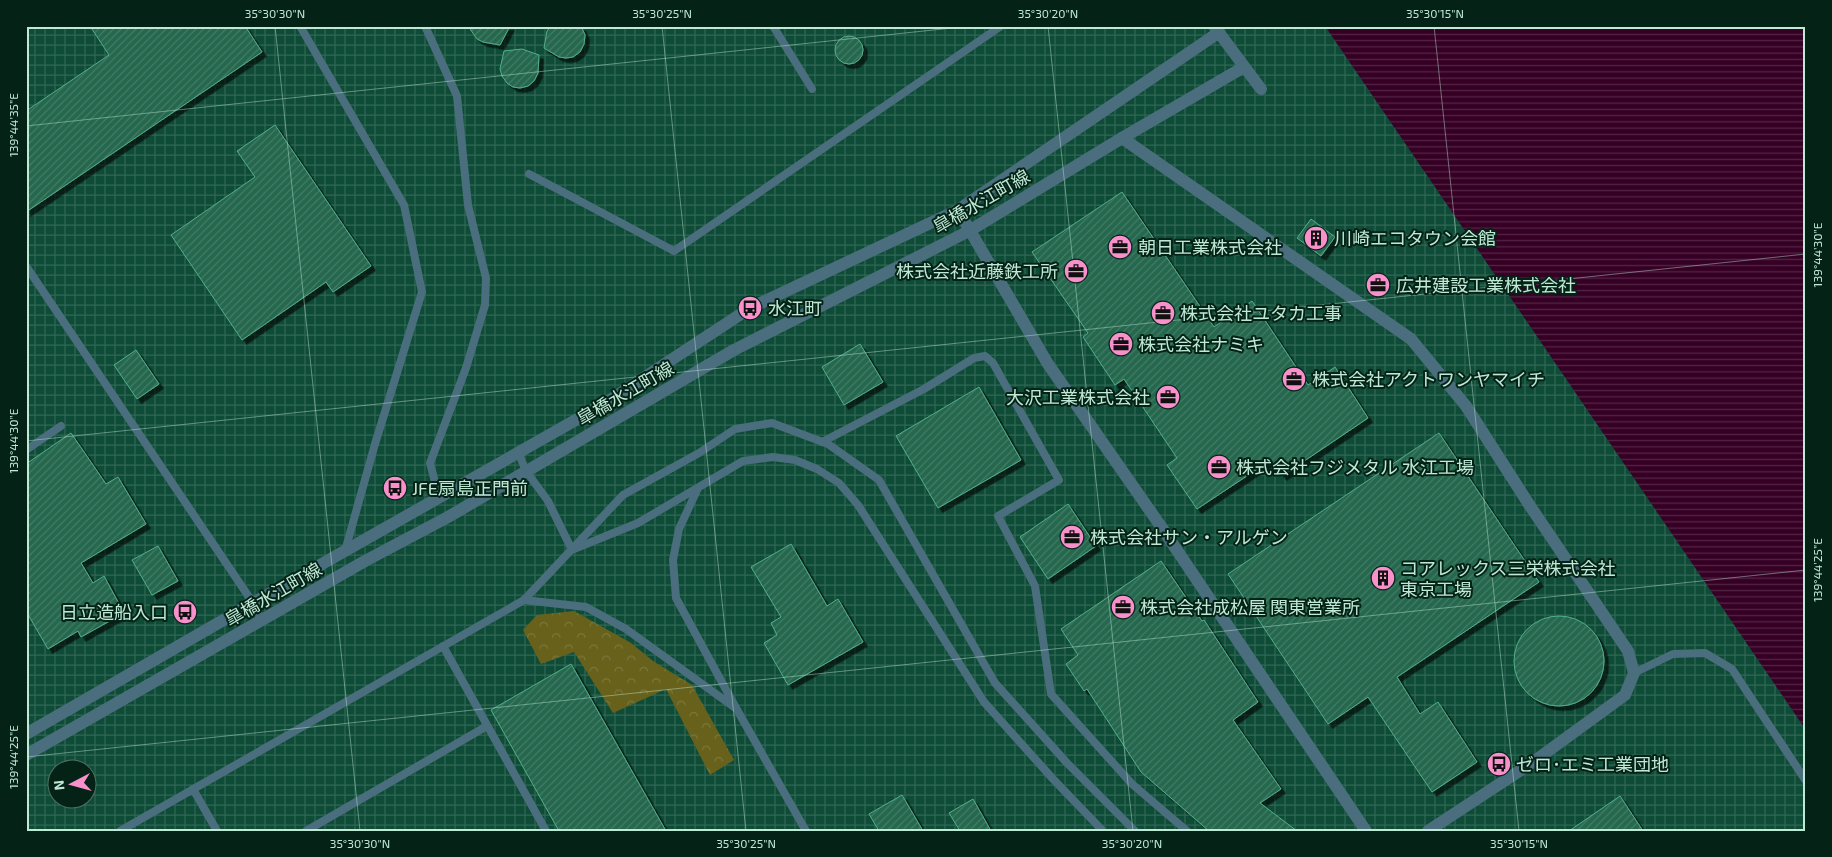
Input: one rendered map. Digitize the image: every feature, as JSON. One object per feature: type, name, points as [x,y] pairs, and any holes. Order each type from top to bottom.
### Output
[{"type":"street","name":"皐橋水江町線","points":[[26,734],[604,404],[750,308],[958,210],[1216,30]]},
{"type":"street","points":[[1216,30],[1261,89]]},
{"type":"street","name":"皐橋水江町線","points":[[26,756],[734,350],[969,231],[1122,138],[1244,67]]},
{"type":"street","points":[[1122,138],[1411,339],[1466,406],[1525,498],[1628,651],[1634,672],[1625,695],[1533,762],[1428,831]]},
{"type":"street","points":[[958,210],[1048,364],[1162,528],[1366,831]]},
{"type":"lane","points":[[300,26],[404,205],[422,292],[375,444],[345,552]]},
{"type":"lane","points":[[425,26],[457,96],[468,205],[486,278],[485,305],[469,359],[430,463],[439,497]]},
{"type":"lane","points":[[772,26],[812,89]]},
{"type":"lane","points":[[529,174],[674,251],[1001,26]]},
{"type":"lane","points":[[26,266],[253,603],[262,620]]},
{"type":"lane","points":[[822,442],[924,389],[974,358],[985,356],[993,363],[1059,480],[998,516],[1035,586],[1051,694],[1132,784],[1187,831]]},
{"type":"lane","points":[[120,831],[524,600],[623,495],[699,453],[735,429],[772,423],[828,444],[879,480],[995,683],[1067,763],[1135,831]]},
{"type":"lane","points":[[26,450],[61,426]]},
{"type":"lane","points":[[518,452],[526,471],[548,501],[572,550]]},
{"type":"lane","points":[[572,550],[638,523],[743,461],[773,457],[795,460],[817,469],[839,483],[858,505],[984,702],[1052,779],[1103,831]]},
{"type":"lane","points":[[698,488],[679,529],[673,560],[676,598],[806,831]]},
{"type":"lane","points":[[524,600],[586,608],[626,629],[736,708]]},
{"type":"lane","points":[[443,646],[546,831]]},
{"type":"lane","points":[[1634,672],[1673,654],[1705,653],[1732,669],[1806,781]]},
{"type":"lane","points":[[306,831],[487,726]]},
{"type":"lane","points":[[193,789],[217,831]]},
{"type":"shaded area","points":[[26,26],[1325,26],[1806,730],[1806,831],[26,831]]},
{"type":"shaded area","points":[[1325,26],[1806,26],[1806,730]]},
{"type":"green space","points":[[574,611],[631,643],[653,661],[692,685],[734,760],[710,775],[666,689],[613,713],[574,652],[541,664],[523,630],[537,615]]},
{"type":"building","points":[[90,26],[245,26],[262,52],[26,212],[26,111],[109,55]]},
{"type":"building","points":[[468,26],[510,26],[500,45],[477,39]]},
{"type":"building","points":[[551,26],[581,26],[585,35],[584,44],[580,52],[573,57],[566,58],[559,57],[544,48],[547,31]]},
{"type":"building","points":[[849,36],[859,40],[863,50],[859,60],[849,64],[839,60],[835,50],[839,40]]},
{"type":"building","points":[[522,49],[539,55],[538,73],[534,81],[528,86],[513,87],[507,83],[500,69],[504,51]]},
{"type":"building","points":[[275,125],[371,266],[333,292],[326,282],[242,340],[171,235],[255,177],[237,151]]},
{"type":"building","points":[[1122,192],[1214,327],[1252,301],[1308,385],[1335,367],[1368,418],[1282,476],[1271,460],[1197,509],[1167,465],[1177,458],[1124,379],[1115,385],[1083,337],[1088,333],[1032,252]]},
{"type":"building","name":"川崎エコタウン会館","points":[[1311,219],[1335,237],[1321,256],[1297,238]]},
{"type":"building","points":[[860,344],[883,382],[844,405],[822,367]]},
{"type":"building","points":[[136,350],[159,384],[137,399],[114,365]]},
{"type":"building","points":[[979,387],[1021,460],[938,508],[896,436]]},
{"type":"building","points":[[71,433],[106,484],[118,477],[146,524],[81,563],[93,583],[104,576],[124,613],[81,637],[78,631],[48,649],[26,611],[26,464]]},
{"type":"building","name":"コアレックス三栄株式会社 東京工場","points":[[1439,433],[1539,582],[1397,677],[1420,714],[1438,702],[1477,762],[1432,792],[1368,697],[1328,724],[1228,574]]},
{"type":"building","points":[[1068,504],[1096,546],[1048,579],[1020,537]]},
{"type":"building","points":[[791,544],[827,606],[838,599],[863,642],[788,685],[764,643],[777,635],[771,623],[781,617],[751,567]]},
{"type":"building","points":[[158,546],[178,581],[152,595],[132,560]]},
{"type":"building","points":[[1161,561],[1202,621],[1204,620],[1258,702],[1233,720],[1281,789],[1260,803],[1297,831],[1209,831],[1141,772],[1087,689],[1084,691],[1066,664],[1078,655],[1061,629]]},
{"type":"building","points":[[1559,616],[1576,619],[1591,629],[1601,644],[1604,661],[1601,678],[1591,693],[1576,703],[1559,706],[1542,703],[1527,693],[1517,678],[1514,661],[1517,644],[1527,629],[1542,619]]},
{"type":"building","points":[[571,664],[666,831],[559,831],[491,710]]},
{"type":"building","points":[[902,795],[923,831],[879,831],[869,814]]},
{"type":"building","points":[[1620,796],[1643,831],[1569,831]]},
{"type":"building","points":[[973,799],[991,831],[960,831],[949,813]]},
{"type":"place","name":"川崎エコタウン会館","points":[[1316,238]]},
{"type":"place","name":"朝日工業株式会社","points":[[1120,247]]},
{"type":"place","name":"株式会社近藤鉄工所","points":[[1076,271]]},
{"type":"place","name":"広井建設工業株式会社","points":[[1378,285]]},
{"type":"place","name":"水江町","points":[[750,308]]},
{"type":"place","name":"株式会社ユタカ工事","points":[[1163,313]]},
{"type":"place","name":"株式会社ナミキ","points":[[1121,344]]},
{"type":"place","name":"株式会社アクトワンヤマイチ","points":[[1294,379]]},
{"type":"place","name":"大沢工業株式会社","points":[[1168,397]]},
{"type":"place","name":"株式会社フジメタル 水江工場","points":[[1219,467]]},
{"type":"place","name":"JFE扇島正門前","points":[[395,488]]},
{"type":"place","name":"株式会社サン・アルゲン","points":[[1072,537]]},
{"type":"place","name":"コアレックス三栄株式会社 東京工場","points":[[1383,578]]},
{"type":"place","name":"株式会社成松屋 関東営業所","points":[[1123,607]]},
{"type":"place","name":"日立造船入口","points":[[185,612]]},
{"type":"place","name":"ゼロ･エミ工業団地","points":[[1499,764]]}]
